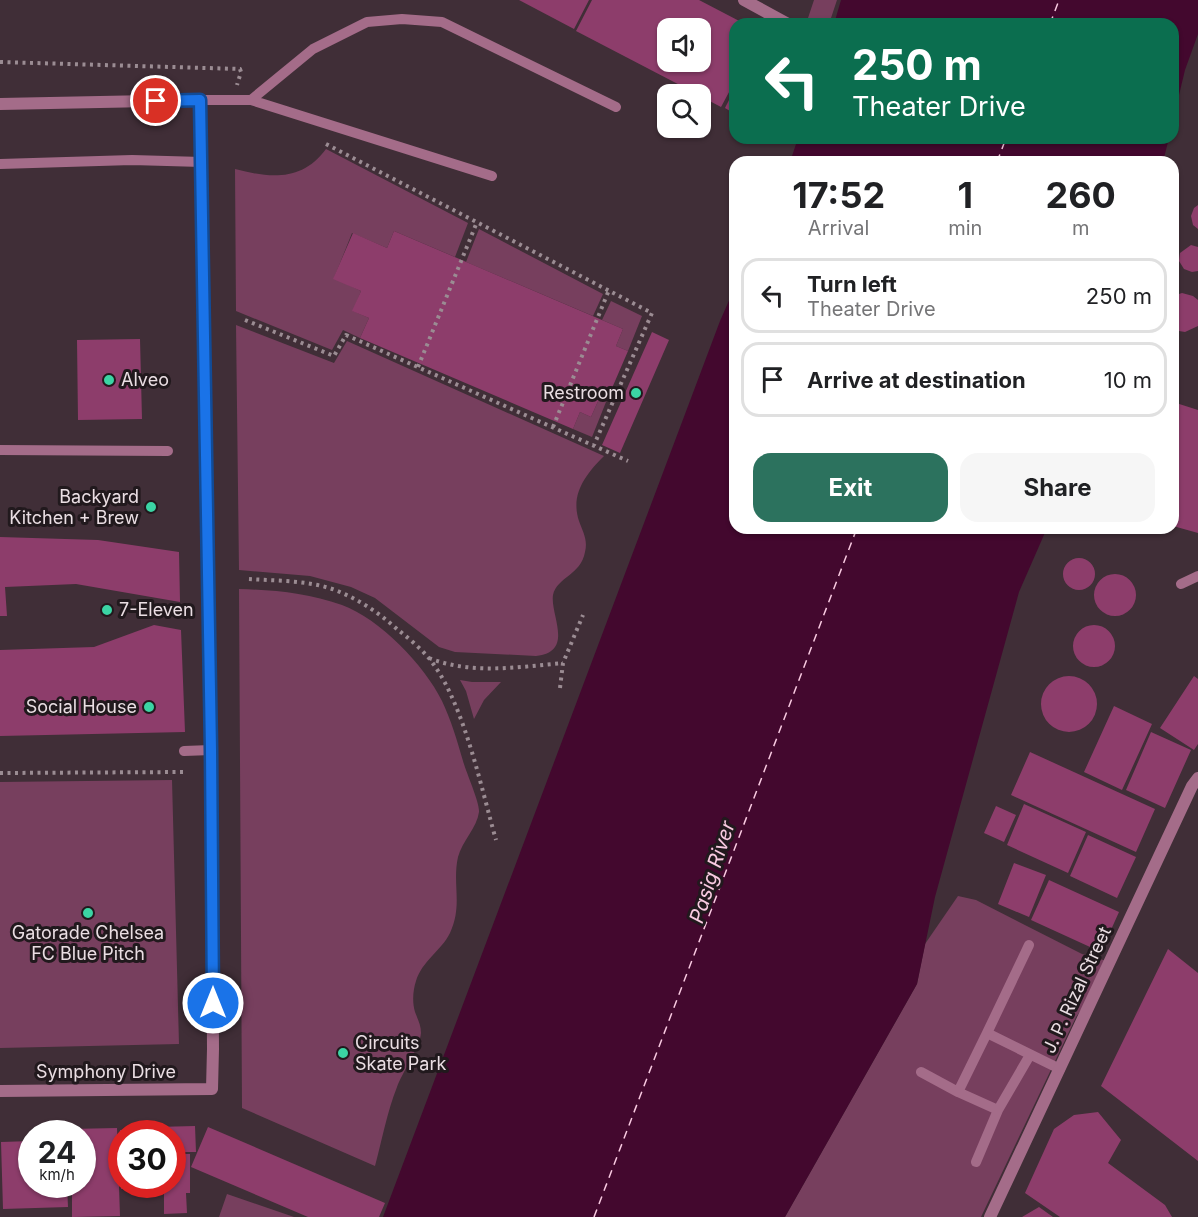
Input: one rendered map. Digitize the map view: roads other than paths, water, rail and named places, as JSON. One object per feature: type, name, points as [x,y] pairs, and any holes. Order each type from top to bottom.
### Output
[{"type":"street","points":[[744,0],[777,18]]},
{"type":"street","points":[[0,104],[200,100],[211,750]]},
{"type":"street","name":"Symphony Drive","points":[[0,1091],[212,1089],[211,750]]},
{"type":"street","name":"J. P. Rizal Street","points":[[990,1217],[1196,785]]},
{"type":"lane","points":[[251,100],[313,49],[367,22],[402,20],[442,21],[616,107]]},
{"type":"lane","points":[[200,100],[251,100],[492,176]]},
{"type":"lane","points":[[0,164],[132,160],[202,162]]},
{"type":"lane","points":[[0,450],[168,451]]},
{"type":"lane","points":[[1181,584],[1198,576]]},
{"type":"lane","points":[[184,751],[211,750]]},
{"type":"lane","points":[[958,1092],[1029,945]]},
{"type":"lane","points":[[987,1033],[1060,1069]]},
{"type":"lane","points":[[976,1162],[998,1110],[1030,1055]]},
{"type":"lane","points":[[921,1072],[998,1110]]},
{"type":"water","points":[[841,0],[1198,0],[1198,34],[1179,95],[1179,18],[836,18]]},
{"type":"water","points":[[796,144],[1168,144],[1164,156],[792,156]]},
{"type":"water","name":"Pasig River","points":[[729,301],[729,534],[1044,534],[1019,592],[935,897],[917,984],[785,1217],[383,1217]]},
{"type":"place","name":"Alveo","points":[[109,380]]},
{"type":"place","name":"Restroom","points":[[636,393]]},
{"type":"place","name":"Backyard Kitchen + Brew","points":[[151,507]]},
{"type":"place","name":"7-Eleven","points":[[107,610]]},
{"type":"place","name":"Social House","points":[[149,707]]},
{"type":"place","name":"Gatorade Chelsea FC Blue Pitch","points":[[88,913]]},
{"type":"place","name":"Circuits Skate Park","points":[[343,1053]]}]
